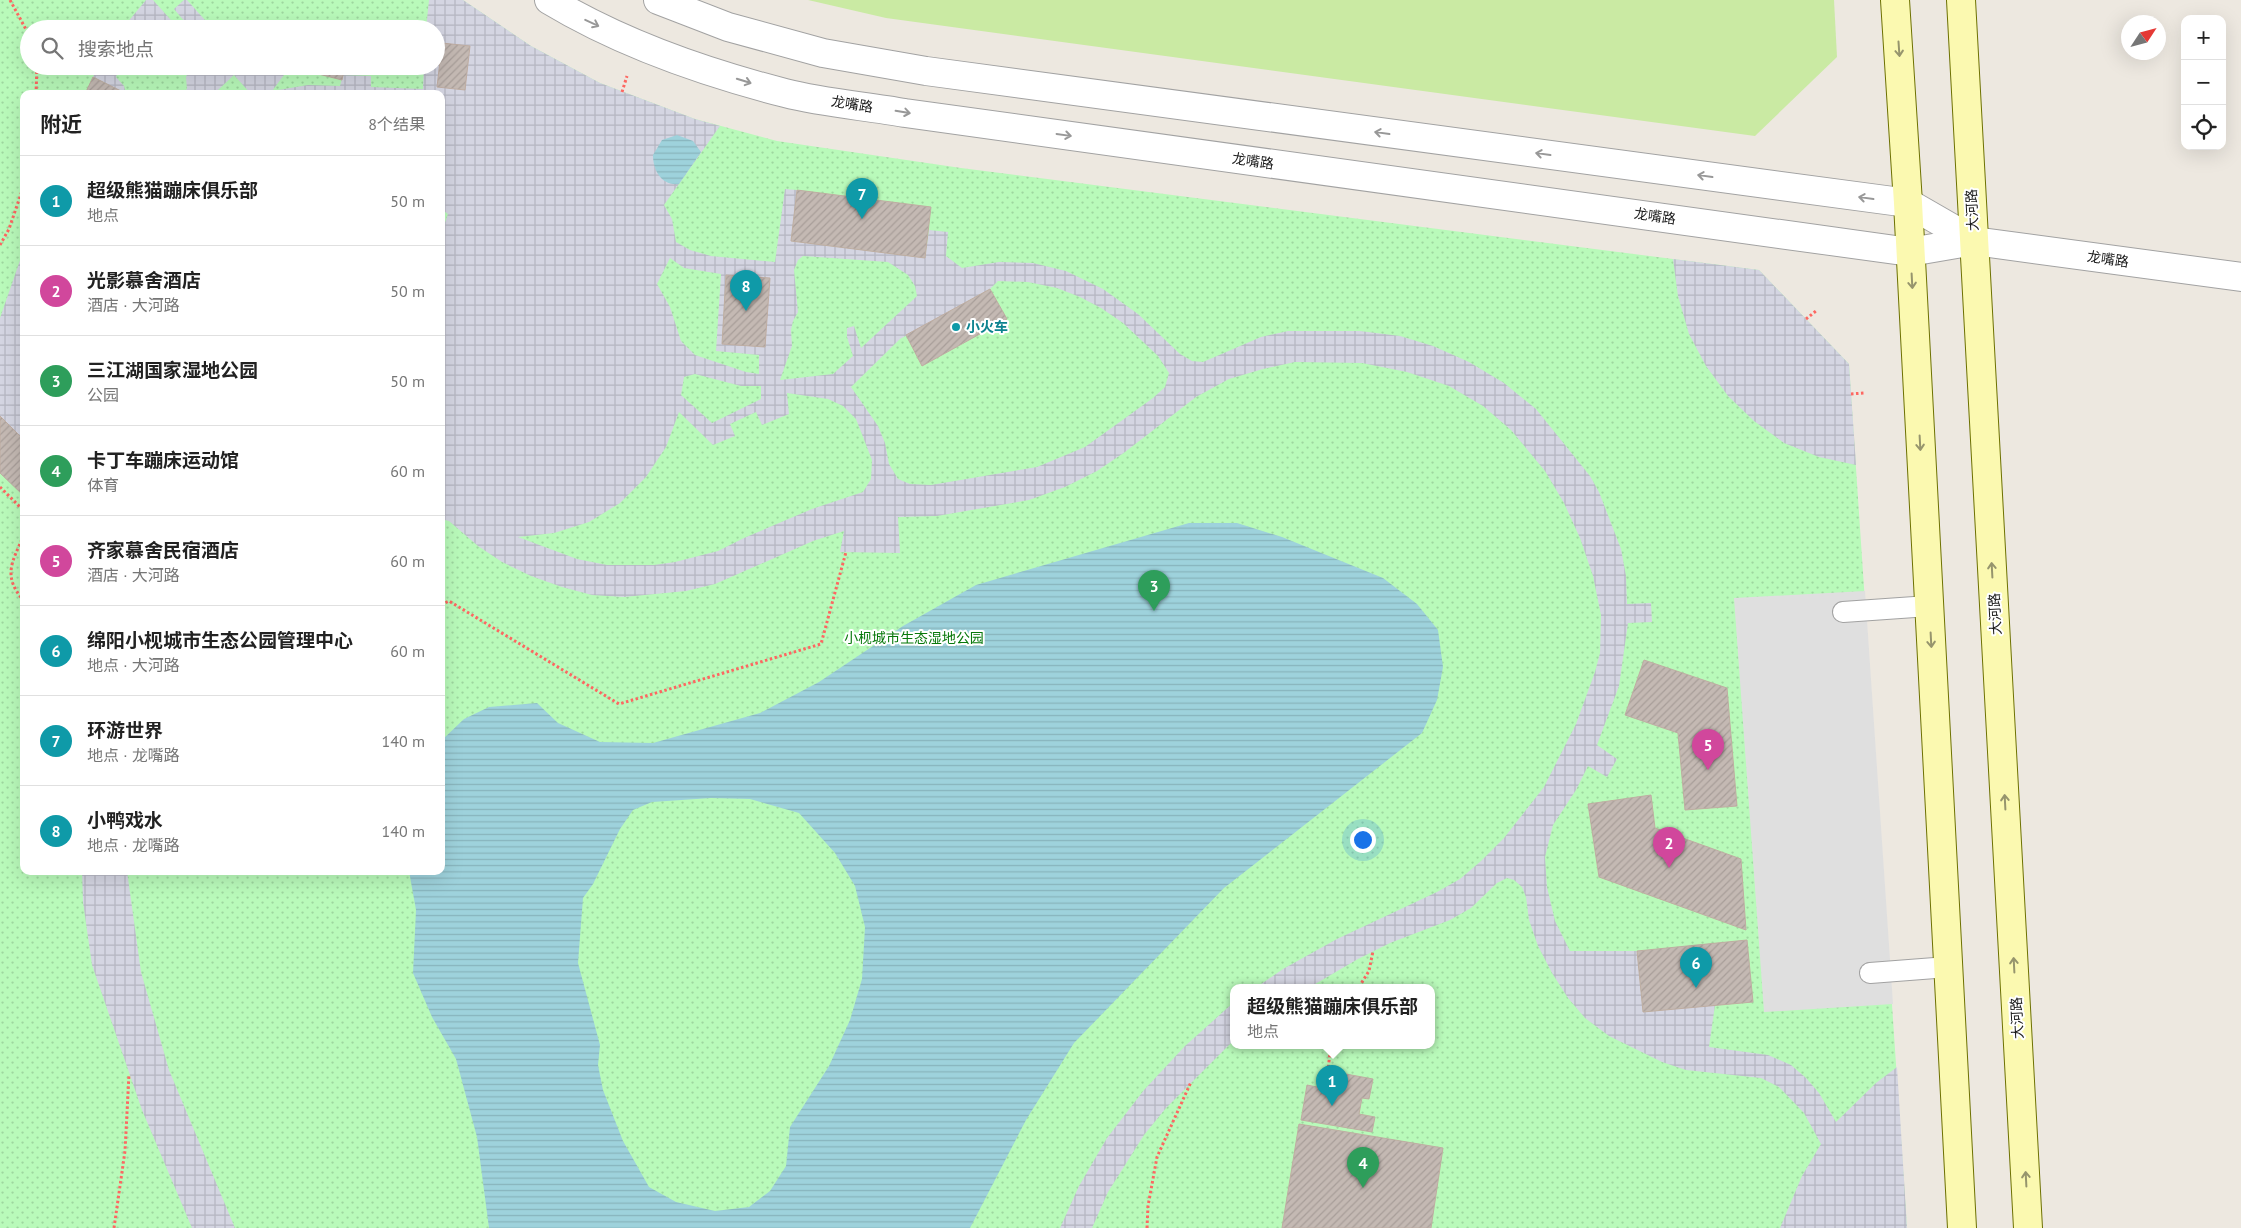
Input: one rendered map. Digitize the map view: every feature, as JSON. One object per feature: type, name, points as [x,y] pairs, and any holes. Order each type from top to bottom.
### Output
[{"type":"main road","points":[[1895,0],[1908,203],[1962,1228]]},
{"type":"main road","name":"大河路","points":[[1960,0],[2028,1228]]},
{"type":"street","name":"龙嘴路","points":[[549,0],[571,13],[670,59],[787,94],[905,113],[1910,252],[1974,241],[2241,277]]},
{"type":"street","name":"龙嘴路","points":[[658,0],[728,27],[823,53],[926,71],[1908,203],[1974,241]]},
{"type":"lane","points":[[1843,612],[1929,606]]},
{"type":"lane","points":[[1870,974],[1948,967]]},
{"type":"path","points":[[10,0],[21,20]]},
{"type":"path","points":[[36,90],[37,75]]},
{"type":"path","points":[[0,245],[9,229],[20,197]]},
{"type":"path","points":[[1806,319],[1816,311]]},
{"type":"path","points":[[1851,394],[1864,393]]},
{"type":"path","points":[[0,487],[20,507]]},
{"type":"path","points":[[20,544],[11,563],[13,589],[20,597]]},
{"type":"path","points":[[445,603],[449,601],[619,704],[821,644],[846,552]]},
{"type":"path","points":[[1361,984],[1369,971],[1373,951]]},
{"type":"path","points":[[1330,1049],[1326,1078],[1334,1079]]},
{"type":"path","points":[[114,1228],[125,1151],[129,1074]]},
{"type":"path","points":[[1147,1228],[1148,1206],[1157,1157],[1191,1082]]},
{"type":"green space","name":"小枧城市生态湿地公园","points":[[0,0],[463,0],[531,46],[600,83],[695,119],[777,141],[961,168],[1759,270],[1849,364],[1907,1228],[0,1228]]},
{"type":"green space","points":[[808,0],[1834,0],[1837,57],[1755,136],[886,18]]},
{"type":"shaded area","points":[[146,0],[153,0],[171,20],[129,20]]},
{"type":"shaded area","points":[[184,0],[187,0],[205,20],[183,20],[174,9]]},
{"type":"shaded area","points":[[429,0],[463,0],[531,46],[600,83],[695,119],[720,126],[664,205],[672,219],[676,242],[690,250],[711,256],[775,262],[785,189],[797,190],[791,241],[925,258],[929,230],[948,232],[946,256],[962,268],[999,262],[1033,263],[1066,271],[1103,289],[1138,314],[1180,354],[1192,361],[1203,362],[1261,337],[1288,331],[1360,331],[1400,336],[1433,346],[1469,362],[1504,383],[1536,409],[1590,476],[1599,492],[1621,549],[1626,576],[1627,604],[1651,603],[1652,622],[1628,623],[1619,686],[1597,745],[1617,759],[1607,777],[1588,766],[1576,790],[1553,825],[1545,857],[1547,887],[1555,921],[1570,951],[1637,951],[1643,1012],[1715,1005],[1709,1047],[1768,1055],[1791,1065],[1819,1093],[1836,1122],[1876,1083],[1897,1067],[1907,1228],[1780,1228],[1802,1176],[1821,1144],[1804,1113],[1779,1087],[1761,1078],[1686,1070],[1662,1062],[1609,1036],[1585,1018],[1568,998],[1538,946],[1529,920],[1526,897],[1522,887],[1514,880],[1507,878],[1497,883],[1471,908],[1450,920],[1390,943],[1315,984],[1261,984],[1283,969],[1337,939],[1437,892],[1460,879],[1504,838],[1544,787],[1576,724],[1600,653],[1601,615],[1593,576],[1580,538],[1564,503],[1545,471],[1511,430],[1483,406],[1449,386],[1407,372],[1362,363],[1295,362],[1229,379],[1196,397],[1125,452],[1097,471],[1065,487],[1029,500],[937,516],[898,517],[900,553],[840,552],[844,531],[813,541],[715,584],[686,591],[624,597],[592,595],[562,587],[531,576],[502,562],[478,546],[449,521],[445,520],[445,223],[448,214],[445,212],[445,90],[278,90],[308,85],[340,86],[343,75],[371,76],[371,87],[423,89],[424,75],[445,75],[445,20],[427,20]],"holes":[[[803,256],[888,262],[908,275],[915,286],[917,296],[861,348],[854,326],[847,328],[847,337],[853,356],[833,374],[780,380],[792,346],[791,330],[798,312],[794,270],[798,260]],[[670,258],[684,268],[721,274],[716,351],[759,355],[759,374],[746,372],[695,355],[681,341],[670,307],[657,284]],[[726,275],[765,347],[722,343]],[[998,281],[1028,282],[1057,288],[1101,308],[1123,323],[1158,356],[1169,373],[1165,387],[1153,398],[1085,447],[1037,467],[931,485],[910,484],[898,479],[889,464],[885,443],[878,426],[851,387],[900,339],[990,289]],[[695,374],[741,386],[761,386],[761,399],[712,423],[681,395],[684,377]],[[787,393],[828,399],[843,406],[856,419],[872,460],[871,479],[863,492],[812,509],[718,551],[675,562],[654,565],[607,565],[577,559],[518,537],[554,533],[589,522],[620,503],[646,477],[666,447],[679,412],[713,445],[735,436],[730,424],[756,412],[762,425],[789,414]]]},
{"type":"shaded area","points":[[94,75],[117,75],[116,77],[125,90],[118,90],[93,77]]},
{"type":"shaded area","points":[[187,75],[234,75],[218,90],[186,90]]},
{"type":"shaded area","points":[[234,75],[284,75],[273,90],[247,90]]},
{"type":"shaded area","points":[[1673,259],[1759,270],[1849,364],[1856,465],[1819,457],[1784,443],[1754,421],[1728,396],[1706,366],[1689,334],[1678,296]]},
{"type":"shaded area","points":[[20,260],[20,436],[0,416],[0,318]]},
{"type":"shaded area","points":[[1865,591],[1893,1004],[1764,1012],[1734,598]]},
{"type":"shaded area","points":[[82,875],[128,875],[141,972],[169,1070],[235,1228],[192,1228],[142,1110],[92,965],[83,902]]},
{"type":"shaded area","points":[[1230,1006],[1230,1044],[1166,1108],[1144,1135],[1108,1192],[1092,1228],[1060,1228],[1079,1186],[1107,1138],[1144,1090],[1185,1046]]},
{"type":"water","points":[[677,135],[693,141],[701,152],[679,184],[673,184],[659,176],[653,161],[653,155],[662,140]]},
{"type":"water","points":[[1189,523],[1237,523],[1282,537],[1383,578],[1417,604],[1438,630],[1443,667],[1437,700],[1422,733],[1224,888],[1074,1043],[1026,1120],[970,1228],[489,1228],[477,1137],[456,1059],[432,1017],[413,973],[416,910],[410,875],[445,875],[445,737],[464,719],[489,707],[537,703],[558,723],[600,742],[653,743],[760,713],[819,682],[903,626],[976,585]],"holes":[[[711,798],[750,799],[799,813],[835,853],[855,886],[865,927],[862,979],[850,1020],[829,1066],[790,1127],[786,1166],[770,1191],[749,1207],[715,1211],[676,1202],[649,1187],[623,1141],[603,1090],[598,1065],[600,1045],[578,963],[583,898],[593,884],[620,829],[633,810],[652,802]]]},
{"type":"building","points":[[445,43],[470,46],[465,90],[437,87],[438,75],[445,75]]},
{"type":"building","points":[[322,75],[343,75],[342,80]]},
{"type":"building","points":[[93,77],[119,90],[87,90]]},
{"type":"building","points":[[797,190],[931,207],[925,258],[791,241]]},
{"type":"building","points":[[726,275],[770,278],[765,347],[722,344]]},
{"type":"building","name":"小火车","points":[[990,289],[1007,319],[922,366],[906,335]]},
{"type":"building","points":[[0,416],[20,436],[20,492],[0,473]]},
{"type":"building","points":[[1644,660],[1727,688],[1737,806],[1685,810],[1678,733],[1625,715]]},
{"type":"building","points":[[1651,795],[1655,828],[1741,859],[1746,930],[1599,877],[1588,804]]},
{"type":"building","points":[[1747,940],[1753,1002],[1643,1012],[1637,951]]},
{"type":"building","points":[[1335,1072],[1373,1079],[1369,1099],[1362,1098],[1359,1114],[1375,1117],[1372,1132],[1301,1120],[1307,1085],[1332,1090]]},
{"type":"building","points":[[1299,1124],[1443,1148],[1431,1228],[1282,1228]]},
{"type":"place","name":"环游世界","points":[[862,219]]},
{"type":"place","name":"小鸭戏水","points":[[746,311]]},
{"type":"place","name":"小火车","points":[[956,327]]},
{"type":"place","name":"三江湖国家湿地公园","points":[[1154,611]]},
{"type":"place","name":"齐家慕舍民宿酒店","points":[[1708,770]]},
{"type":"place","name":"光影慕舍酒店","points":[[1669,868]]},
{"type":"place","name":"绵阳小枧城市生态公园管理中心","points":[[1696,988]]},
{"type":"place","name":"超级熊猫蹦床俱乐部","points":[[1332,1106]]},
{"type":"place","name":"卡丁车蹦床运动馆","points":[[1363,1188]]}]
